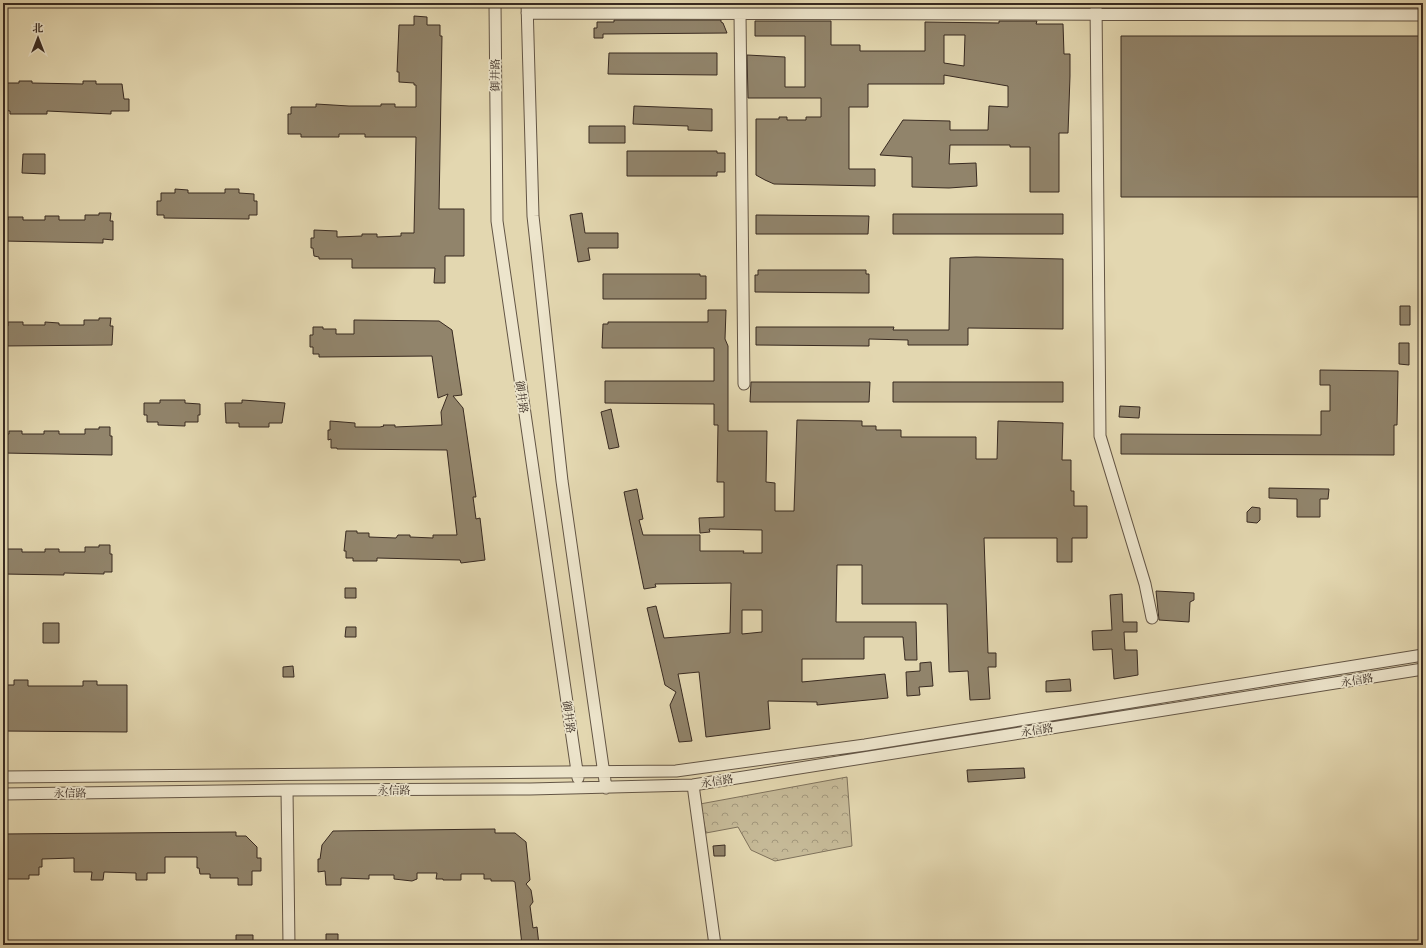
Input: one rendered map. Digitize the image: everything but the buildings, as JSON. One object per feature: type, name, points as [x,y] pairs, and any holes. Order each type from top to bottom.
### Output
[{"type":"street","name":"御井路","points":[[495,3],[497,221],[580,788]]},
{"type":"street","points":[[606,788],[562,480],[533,216],[527,8],[740,13],[1096,8],[1423,15]]},
{"type":"street","points":[[1096,8],[1100,436],[1145,584],[1152,618]]},
{"type":"street","points":[[740,13],[744,384]]},
{"type":"street","name":"永信路","points":[[3,778],[676,771],[865,746],[1423,655]]},
{"type":"street","name":"永信路","points":[[3,794],[606,788],[693,785],[1423,669]]},
{"type":"street","points":[[693,785],[715,945]]},
{"type":"street","points":[[287,790],[289,945]]},
{"type":"green space","points":[[847,777],[852,846],[775,861],[751,850],[738,827],[706,833],[700,804]]}]
